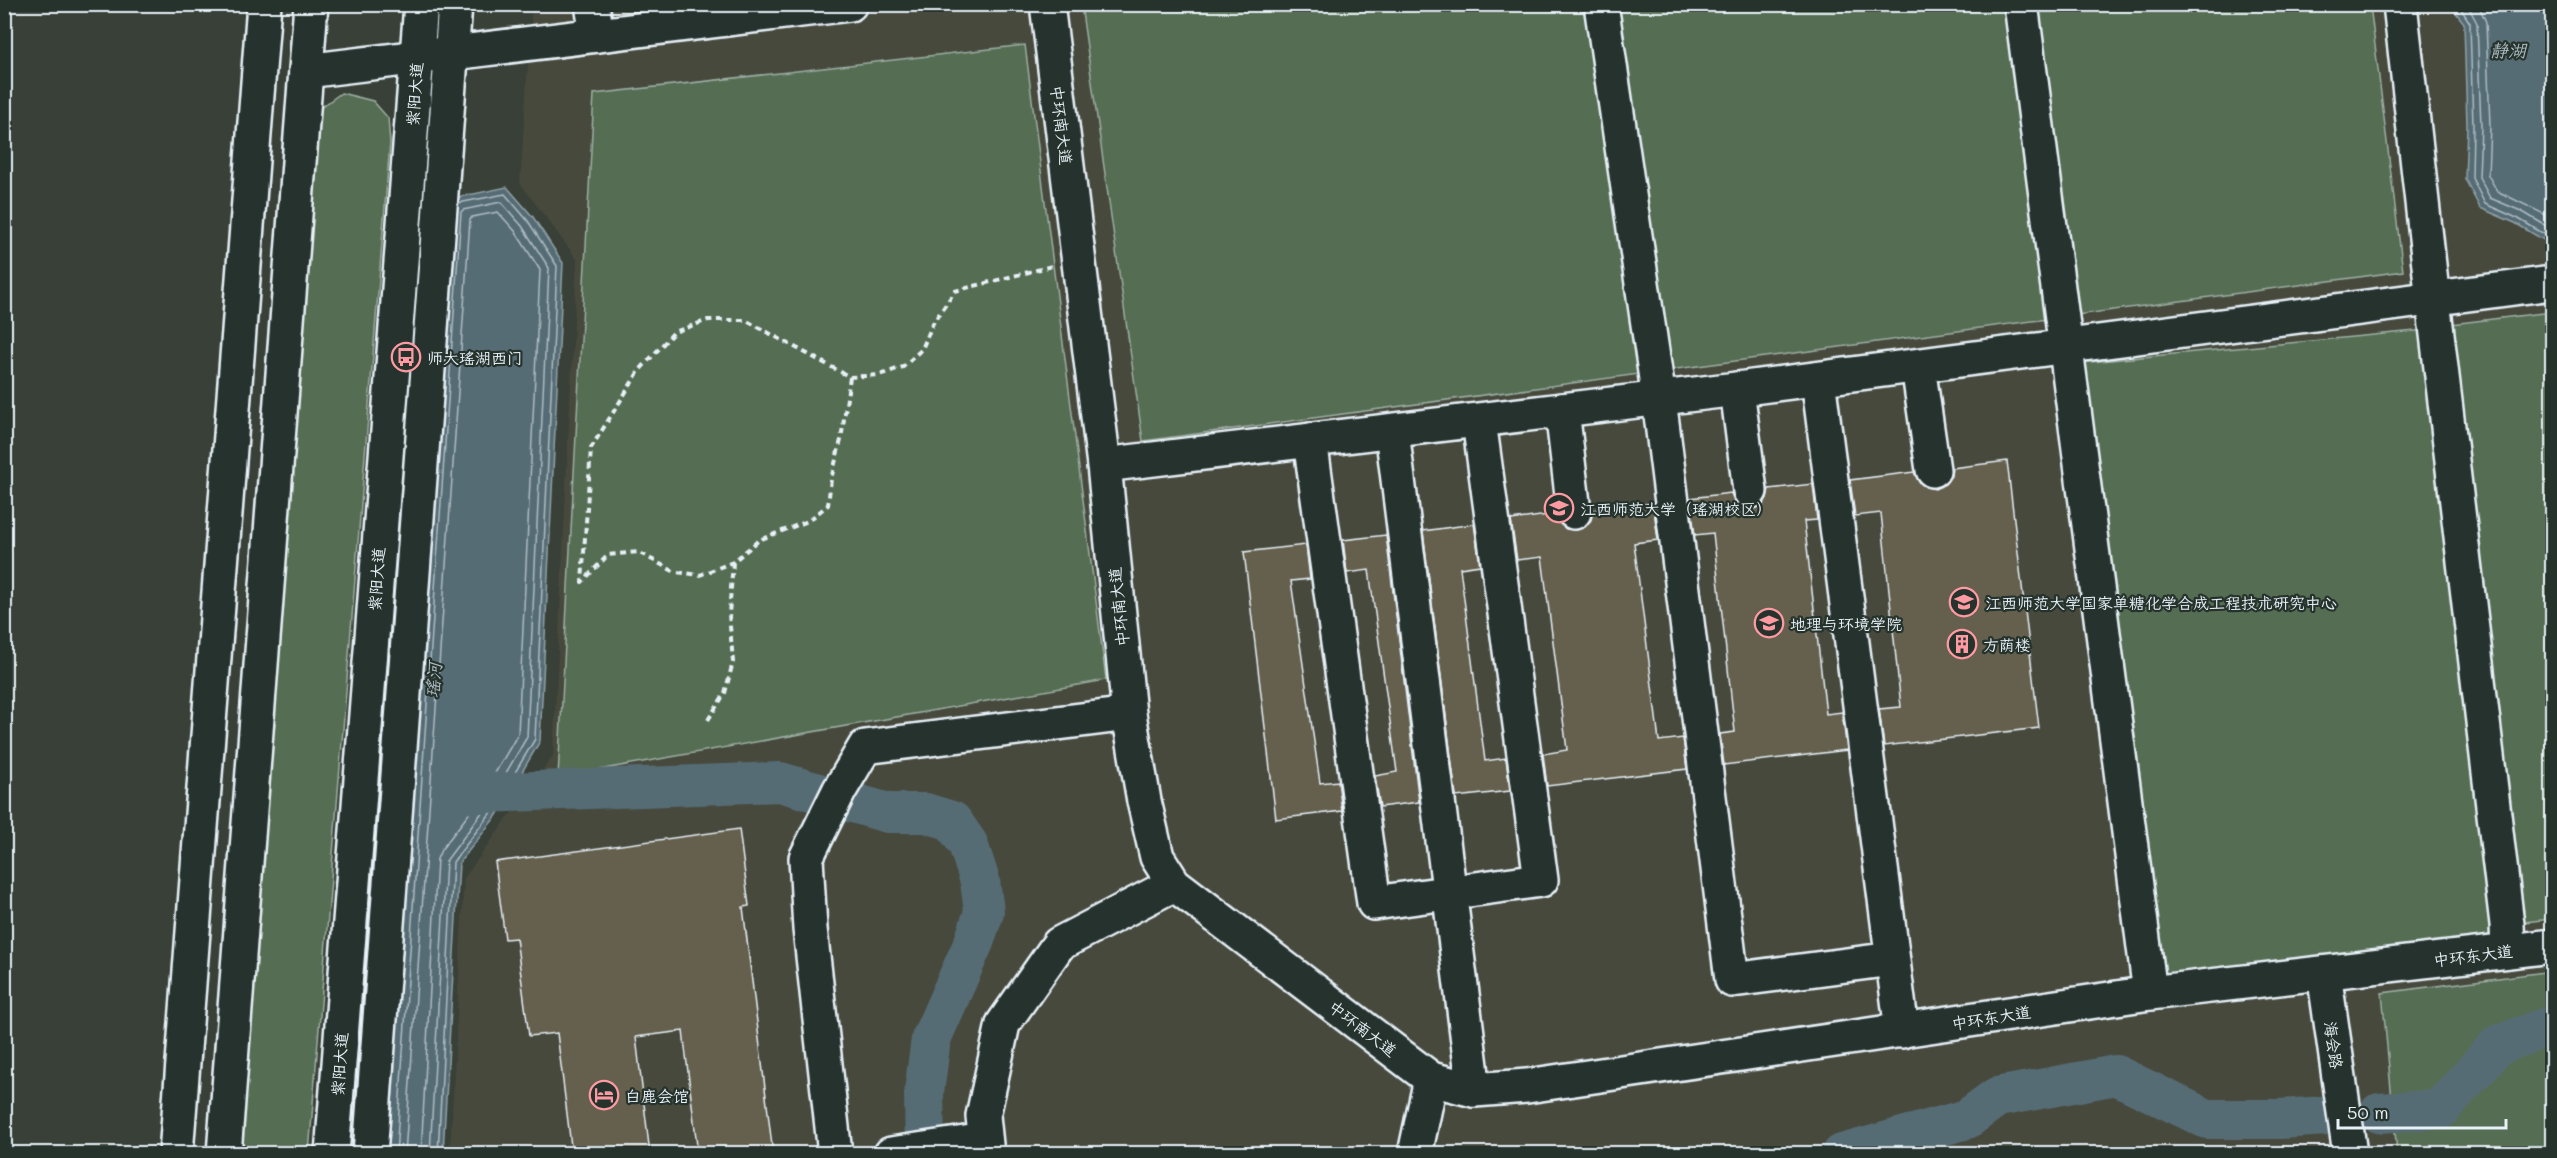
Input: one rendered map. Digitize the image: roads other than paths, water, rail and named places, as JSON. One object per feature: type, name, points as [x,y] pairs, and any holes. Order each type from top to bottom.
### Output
[{"type":"main road","points":[[176,1154],[264,4]]},
{"type":"main road","points":[[224,1154],[311,4]]},
{"type":"main road","name":"紫阳大道","points":[[332,1154],[421,4]]},
{"type":"main road","points":[[370,1154],[455,4]]},
{"type":"main road","points":[[306,71],[451,53],[595,20],[850,4]]},
{"type":"main road","points":[[1602,4],[1659,399],[1732,980],[1892,959]]},
{"type":"main road","points":[[2022,4],[2150,993]]},
{"type":"main road","points":[[2400,4],[2432,299],[2438,329],[2507,924],[2508,951]]},
{"type":"main road","name":"中环南大道","points":[[1050,5],[1104,465],[1129,714],[1144,801],[1157,857],[1174,884],[1431,1079]]},
{"type":"main road","points":[[1104,465],[2067,348],[2553,283]]},
{"type":"main road","points":[[1918,366],[1933,470]]},
{"type":"main road","points":[[1818,379],[1902,1031]]},
{"type":"main road","points":[[1737,389],[1750,491]]},
{"type":"main road","points":[[1562,410],[1574,512]]},
{"type":"main road","points":[[1310,440],[1374,903],[1541,880],[1479,421]]},
{"type":"main road","points":[[1392,431],[1474,1090]]},
{"type":"main road","points":[[835,1154],[810,929],[806,858],[839,791],[865,747],[1129,714]]},
{"type":"main road","points":[[913,1150],[986,1147],[983,1116],[1003,1024],[1059,944],[1174,884]]},
{"type":"main road","name":"中环东大道","points":[[1431,1079],[1474,1090],[1527,1086],[2150,993],[2553,946]]},
{"type":"main road","name":"海会路","points":[[2324,973],[2350,1154]]},
{"type":"main road","points":[[1414,1154],[1431,1079]]},
{"type":"water","name":"静湖","points":[[2450,5],[2552,5],[2552,240],[2547,242],[2515,223],[2480,208],[2465,179],[2467,126],[2464,23]]},
{"type":"water","name":"瑶河","points":[[507,187],[533,217],[563,263],[540,741],[497,815],[459,863],[443,1153],[382,1154],[449,199]]},
{"type":"waterway","points":[[454,794],[780,782],[888,813],[926,813],[952,821],[968,844],[980,881],[984,912],[974,942],[931,1039],[924,1092],[925,1154]]},
{"type":"waterway","points":[[2379,1113],[2440,1109],[2498,1045],[2552,1025]]},
{"type":"waterway","points":[[1842,1154],[1967,1119],[1997,1097],[2116,1075],[2207,1119],[2280,1119],[2342,1115]]},
{"type":"place","name":"师大瑶湖西门","points":[[406,357]]},
{"type":"place","name":"江西师范大学（瑶湖校区）","points":[[1559,508]]},
{"type":"place","name":"江西师范大学国家单糖化学合成工程技术研究中心","points":[[1964,602]]},
{"type":"place","name":"地理与环境学院","points":[[1769,623]]},
{"type":"place","name":"方荫楼","points":[[1962,644]]},
{"type":"place","name":"白鹿会馆","points":[[604,1095]]}]
